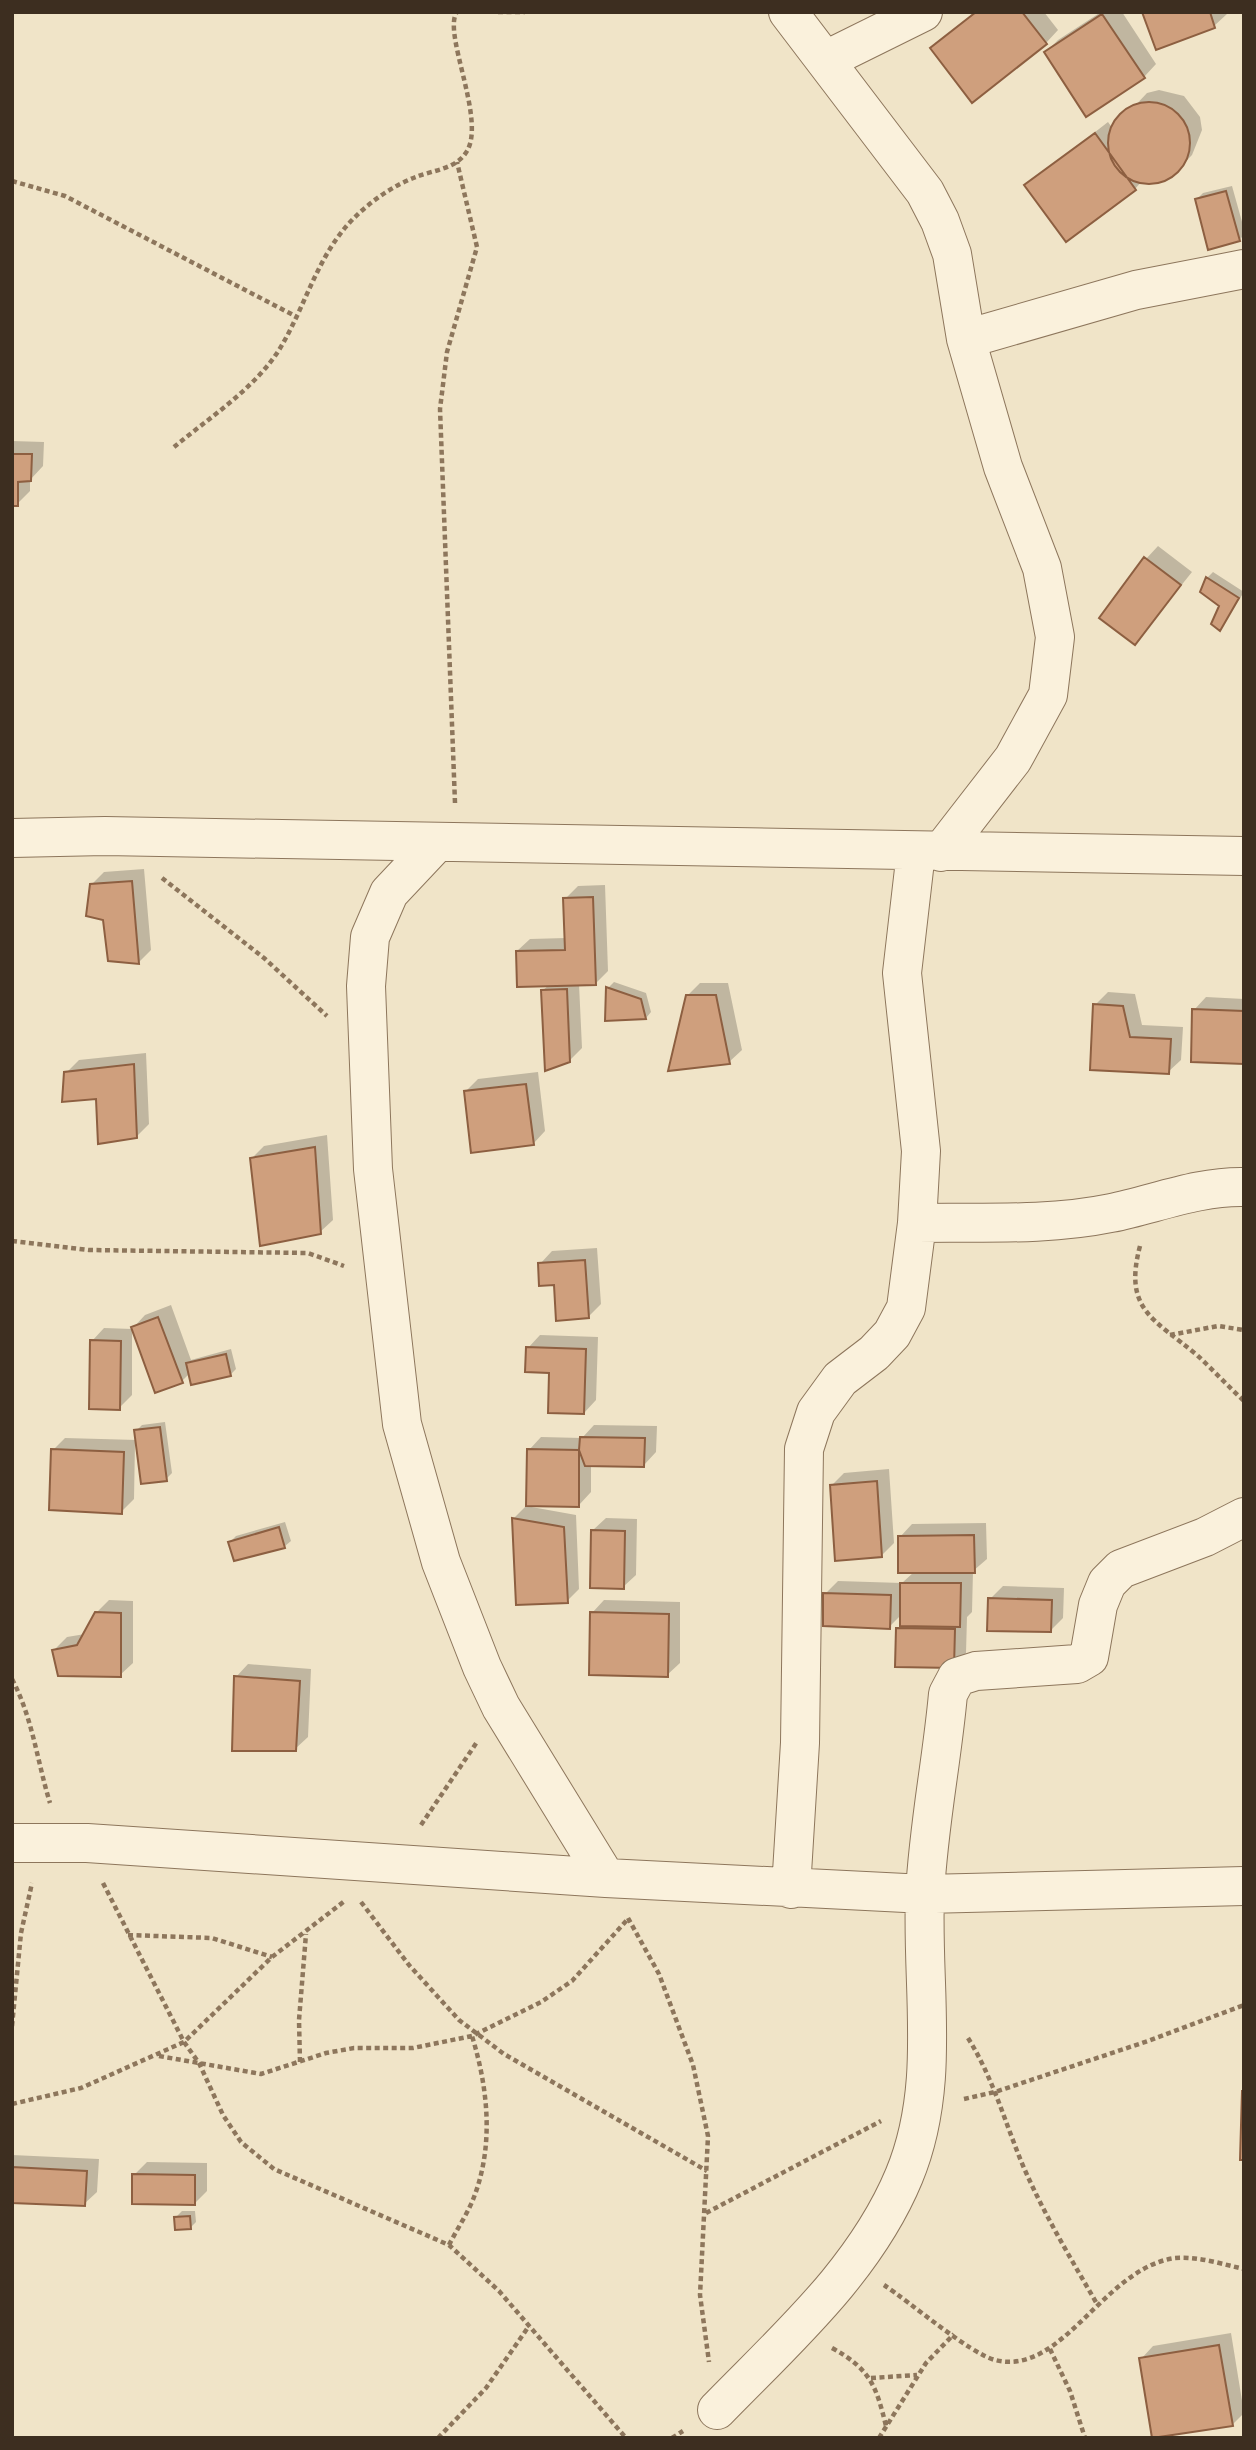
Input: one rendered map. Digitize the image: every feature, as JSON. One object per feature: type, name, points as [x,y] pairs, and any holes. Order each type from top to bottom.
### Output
[{"type":"street","points":[[788,12],[925,192],[940,221],[952,254],[966,340],[1003,467],[1042,568],[1055,637],[1048,695],[1013,759],[929,852],[902,973],[921,1152],[906,1308],[892,1334],[874,1353],[840,1379],[816,1412],[804,1450],[800,1743],[792,1889]]},
{"type":"street","points":[[827,60],[923,12]]},
{"type":"street","points":[[966,340],[1136,290],[1244,269]]},
{"type":"street","points":[[12,838],[447,842],[1244,856]]},
{"type":"street","points":[[447,842],[389,892],[370,937],[366,986],[373,1169],[402,1424],[441,1562],[501,1707],[606,1878]]},
{"type":"street","points":[[916,1223],[1026,1222],[1109,1213],[1206,1190],[1244,1186]]},
{"type":"street","points":[[717,2410],[855,2265],[904,2177],[925,2107],[928,1990],[925,1894],[948,1694],[957,1677],[976,1671],[1077,1664],[1088,1657],[1098,1605],[1107,1583],[1121,1569],[1205,1537],[1244,1517]]},
{"type":"street","points":[[51,1844],[388,1862],[792,1889],[925,1894],[1244,1886]]},
{"type":"path","points":[[174,447],[241,392],[277,352],[337,235],[360,212],[415,177],[457,162],[468,150],[471,124],[466,83],[453,26],[457,12]]},
{"type":"path","points":[[498,12],[525,12]]},
{"type":"path","points":[[447,842],[440,409],[447,352],[477,247],[457,162]]},
{"type":"path","points":[[12,181],[65,196],[297,317]]},
{"type":"path","points":[[161,877],[264,958],[370,1058]]},
{"type":"path","points":[[1158,1201],[1140,1248],[1133,1277],[1137,1298],[1145,1314],[1197,1355],[1244,1401]]},
{"type":"path","points":[[12,1241],[89,1250],[308,1253],[349,1268],[386,1293]]},
{"type":"path","points":[[1170,1335],[1218,1326],[1244,1330]]},
{"type":"path","points":[[12,1679],[24,1702],[37,1742],[51,1844],[21,1933],[12,2026]]},
{"type":"path","points":[[388,1862],[427,1818],[501,1707]]},
{"type":"path","points":[[51,1844],[108,1898],[184,2042],[198,2063],[223,2115],[241,2142],[274,2169],[384,2214],[449,2245],[499,2291],[626,2438]]},
{"type":"path","points":[[606,1878],[659,1974],[693,2064],[708,2136],[700,2295],[717,2410]]},
{"type":"path","points":[[12,2104],[81,2088],[184,2042],[272,1957],[306,1934],[354,1893],[408,1965],[475,2035],[707,2171]]},
{"type":"path","points":[[159,2055],[261,2074],[354,2048],[413,2048],[475,2035],[541,2002],[572,1981],[628,1919]]},
{"type":"path","points":[[300,2062],[299,2020],[306,1934]]},
{"type":"path","points":[[128,1935],[212,1938],[272,1957]]},
{"type":"path","points":[[928,1990],[962,2029],[985,2064],[1045,2213],[1097,2304]]},
{"type":"path","points":[[705,2214],[878,2122],[925,2107],[995,2092],[1149,2041],[1244,2005]]},
{"type":"path","points":[[449,2245],[474,2197],[484,2161],[485,2082],[475,2035]]},
{"type":"path","points":[[855,2265],[994,2360],[1016,2361],[1051,2349],[1097,2304],[1146,2266],[1177,2258],[1244,2269]]},
{"type":"path","points":[[438,2438],[486,2388],[529,2326]]},
{"type":"path","points":[[795,2330],[853,2359],[871,2378],[886,2426]]},
{"type":"path","points":[[880,2438],[917,2375],[954,2334]]},
{"type":"path","points":[[1051,2349],[1085,2438]]},
{"type":"path","points":[[871,2378],[917,2375]]},
{"type":"building","points":[[976,12],[1022,12],[1047,44],[972,103],[930,48]]},
{"type":"building","points":[[1142,12],[1210,12],[1215,28],[1156,50]]},
{"type":"building","points":[[1102,14],[1145,78],[1086,117],[1044,52]]},
{"type":"building","points":[[1149,102],[1165,106],[1178,114],[1186,127],[1190,143],[1186,159],[1178,172],[1165,180],[1149,184],[1133,180],[1120,172],[1112,159],[1108,143],[1112,127],[1120,114],[1133,106]]},
{"type":"building","points":[[1095,133],[1136,190],[1066,242],[1024,185]]},
{"type":"building","points":[[1226,191],[1240,241],[1208,250],[1195,199]]},
{"type":"building","points":[[12,454],[32,454],[31,481],[18,482],[18,506],[12,506]]},
{"type":"building","points":[[1144,557],[1181,585],[1135,645],[1099,618]]},
{"type":"building","points":[[1206,577],[1239,598],[1220,631],[1211,624],[1219,606],[1200,592]]},
{"type":"building","points":[[132,881],[139,964],[108,961],[103,920],[86,916],[90,884]]},
{"type":"building","points":[[593,897],[596,985],[517,987],[516,951],[565,950],[563,898]]},
{"type":"building","points":[[606,987],[641,999],[646,1019],[605,1021]]},
{"type":"building","points":[[567,989],[570,1062],[545,1071],[541,990]]},
{"type":"building","points":[[686,995],[716,995],[730,1064],[668,1071]]},
{"type":"building","points":[[1093,1004],[1123,1006],[1130,1037],[1171,1039],[1169,1074],[1090,1070]]},
{"type":"building","points":[[1192,1009],[1244,1011],[1244,1064],[1191,1062]]},
{"type":"building","points":[[134,1064],[137,1138],[98,1144],[96,1099],[62,1102],[64,1072]]},
{"type":"building","points":[[526,1084],[534,1145],[471,1153],[464,1091]]},
{"type":"building","points":[[315,1147],[321,1234],[260,1246],[250,1158]]},
{"type":"building","points":[[585,1260],[589,1318],[556,1321],[554,1285],[539,1286],[538,1263]]},
{"type":"building","points":[[158,1317],[183,1383],[155,1393],[131,1327]]},
{"type":"building","points":[[90,1340],[121,1341],[120,1410],[89,1409]]},
{"type":"building","points":[[526,1347],[586,1349],[584,1414],[548,1413],[549,1373],[525,1372]]},
{"type":"building","points":[[226,1354],[231,1376],[191,1385],[186,1363]]},
{"type":"building","points":[[160,1427],[167,1481],[141,1484],[134,1430]]},
{"type":"building","points":[[580,1437],[645,1438],[644,1467],[585,1466],[579,1450]]},
{"type":"building","points":[[51,1449],[124,1452],[122,1514],[49,1510]]},
{"type":"building","points":[[527,1449],[579,1450],[579,1507],[526,1506]]},
{"type":"building","points":[[877,1481],[882,1557],[835,1561],[830,1485]]},
{"type":"building","points":[[512,1518],[564,1527],[568,1603],[516,1605]]},
{"type":"building","points":[[279,1527],[285,1548],[234,1561],[228,1542]]},
{"type":"building","points":[[591,1530],[625,1531],[624,1589],[590,1588]]},
{"type":"building","points":[[974,1535],[975,1573],[898,1573],[898,1536]]},
{"type":"building","points":[[900,1583],[961,1583],[960,1627],[900,1626]]},
{"type":"building","points":[[823,1593],[891,1595],[890,1629],[823,1626]]},
{"type":"building","points":[[988,1598],[1052,1600],[1051,1632],[987,1631]]},
{"type":"building","points":[[95,1612],[121,1613],[121,1677],[58,1676],[52,1650],[77,1645]]},
{"type":"building","points":[[590,1612],[669,1614],[668,1677],[589,1675]]},
{"type":"building","points":[[896,1628],[955,1629],[954,1668],[895,1667]]},
{"type":"building","points":[[234,1676],[300,1681],[296,1751],[232,1751]]},
{"type":"building","points":[[1242,2091],[1244,2160],[1240,2160]]},
{"type":"building","points":[[12,2167],[87,2171],[85,2206],[12,2203]]},
{"type":"building","points":[[132,2174],[195,2175],[195,2205],[132,2204]]},
{"type":"building","points":[[190,2216],[191,2229],[175,2230],[174,2217]]},
{"type":"building","points":[[1219,2345],[1233,2426],[1152,2438],[1139,2358]]}]
